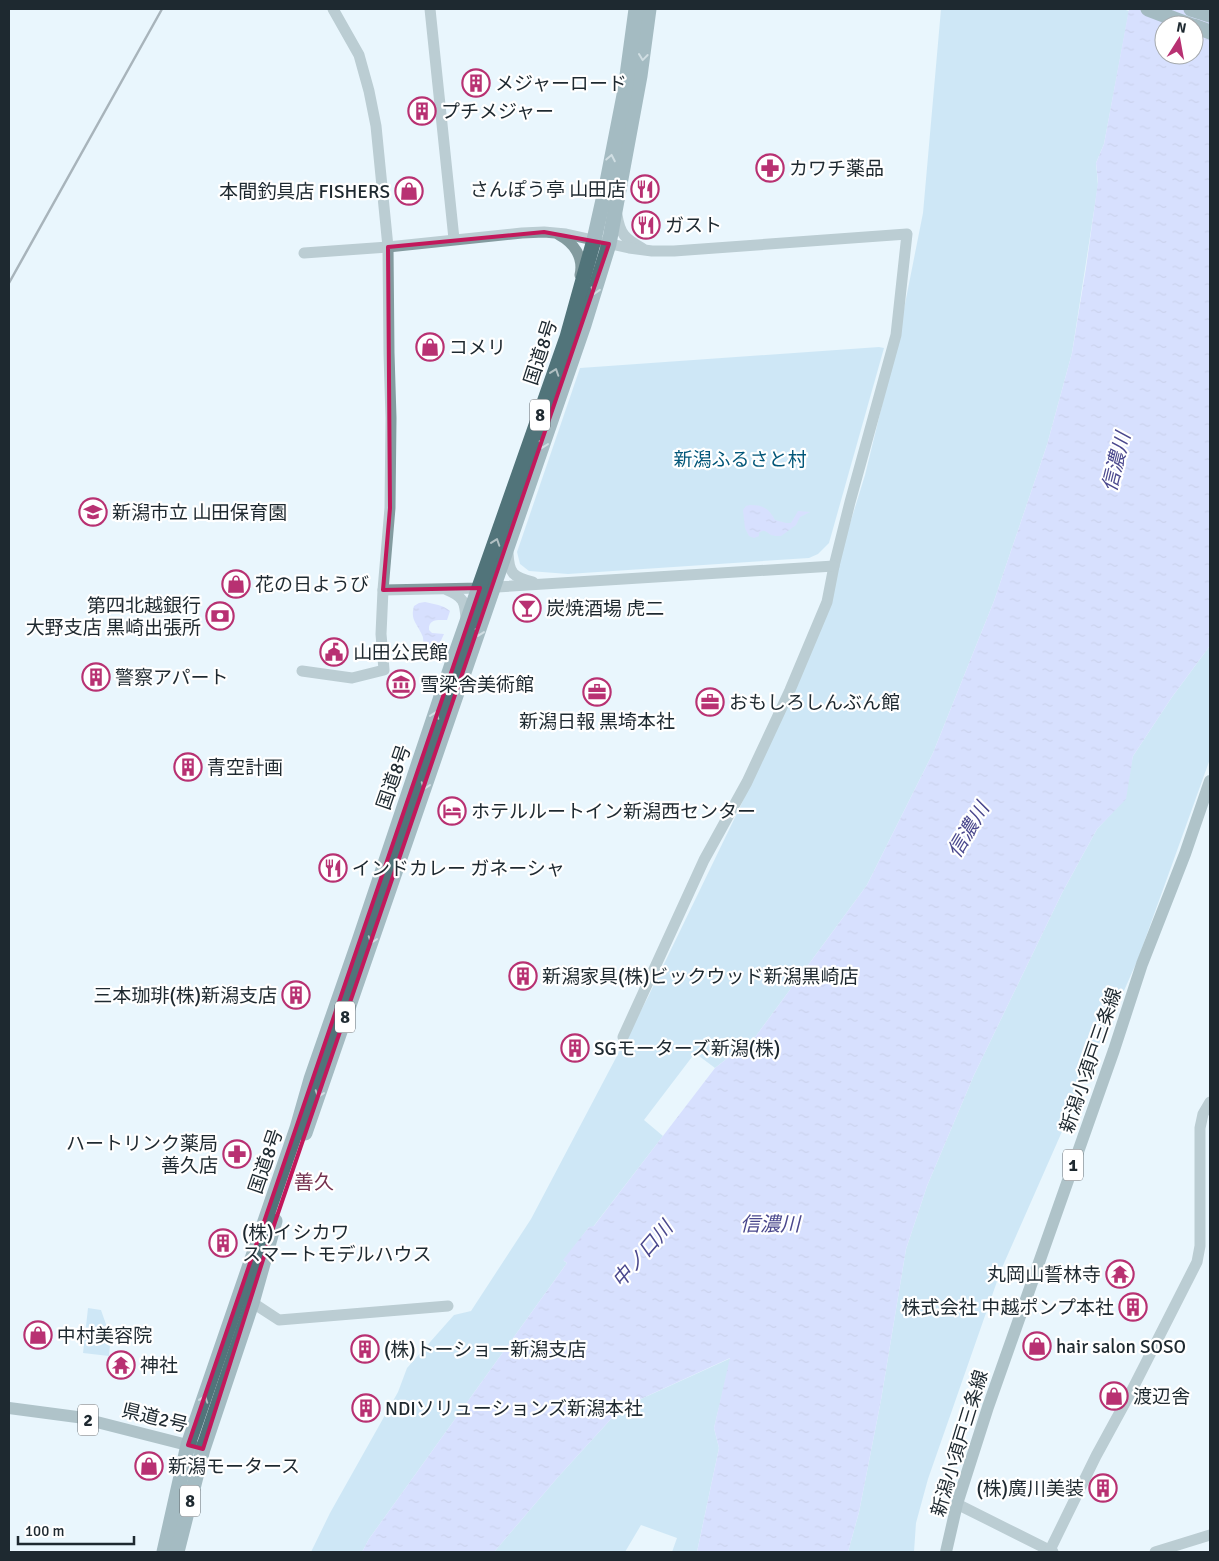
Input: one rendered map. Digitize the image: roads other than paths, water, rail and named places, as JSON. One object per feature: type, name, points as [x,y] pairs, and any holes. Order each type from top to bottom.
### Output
[{"type":"highway","name":"国道8号","points":[[177,1552],[196,1447],[252,1303],[275,1222],[487,587],[569,328],[594,240],[625,90],[636,9]]},
{"type":"highway","name":"国道8号","points":[[164,1552],[240,1292],[466,626],[508,546],[584,325],[609,244],[640,76],[649,9]]},
{"type":"highway","points":[[1148,9],[1164,15]]},
{"type":"highway","points":[[1192,9],[1210,16]]},
{"type":"main road","name":"新潟小須戸三条線","points":[[946,1552],[957,1504],[988,1406],[1114,1050],[1142,964],[1185,854],[1210,781]]},
{"type":"main road","name":"県道2号","points":[[9,1408],[77,1417],[196,1447]]},
{"type":"street","points":[[302,671],[352,678],[384,670],[381,634],[390,508],[391,418],[388,246],[376,126],[363,64],[333,9]]},
{"type":"street","points":[[430,9],[454,240]]},
{"type":"street","points":[[616,203],[620,230],[624,237],[646,250]]},
{"type":"street","points":[[304,253],[522,233],[566,234],[646,250],[674,251],[907,234],[896,335],[834,566],[827,602],[748,782],[704,860],[623,1037]]},
{"type":"street","points":[[554,233],[570,242],[580,256],[581,263],[569,328]]},
{"type":"street","points":[[508,546],[511,572],[524,580],[539,584]]},
{"type":"street","points":[[383,590],[487,587],[834,566]]},
{"type":"street","points":[[444,589],[460,596],[464,602],[466,626]]},
{"type":"street","points":[[957,1504],[1050,1552],[1096,1456],[1197,1262],[1200,1246],[1200,1128],[1203,1114],[1210,1102]]},
{"type":"street","points":[[240,1292],[252,1303],[279,1320],[448,1306]]},
{"type":"street","points":[[1154,1552],[1210,1535]]},
{"type":"water","name":"信濃川","points":[[1129,9],[1210,9],[1210,642],[1209,647],[1172,697],[1133,756],[1126,799],[1097,829],[1062,893],[974,1075],[927,1186],[906,1249],[881,1400],[859,1512],[848,1552],[697,1552],[719,1448],[714,1428],[730,1358],[621,1408],[558,1477],[494,1552],[362,1552],[369,1539],[567,1263],[563,1260],[589,1227],[594,1226],[715,1068],[756,1036],[867,885],[933,753],[994,601],[1047,445],[1072,353],[1098,182],[1096,163],[1104,144]]},
{"type":"water","points":[[750,505],[768,510],[775,520],[786,523],[791,523],[798,511],[810,512],[800,517],[796,525],[781,536],[771,535],[764,531],[754,538],[749,536],[745,528],[743,510],[746,506]]},
{"type":"water","points":[[425,602],[441,606],[450,611],[447,620],[435,620],[430,623],[429,630],[432,633],[444,634],[437,649],[424,648],[423,636],[413,618],[414,606]]},
{"type":"railway","points":[[9,283],[162,9]]},
{"type":"place","name":"メジャーロード","points":[[476,83]]},
{"type":"place","name":"プチメジャー","points":[[422,111]]},
{"type":"place","name":"カワチ薬品","points":[[770,168]]},
{"type":"place","name":"さんぽう亭 山田店","points":[[645,189]]},
{"type":"place","name":"本間釣具店 FISHERS","points":[[409,191]]},
{"type":"place","name":"ガスト","points":[[646,225]]},
{"type":"place","name":"コメリ","points":[[430,347]]},
{"type":"place","name":"新潟市立 山田保育園","points":[[93,512]]},
{"type":"place","name":"花の日ようび","points":[[236,584]]},
{"type":"place","name":"炭焼酒場 虎二","points":[[527,608]]},
{"type":"place","name":"第四北越銀行 大野支店 黒崎出張所","points":[[220,616]]},
{"type":"place","name":"山田公民館","points":[[334,652]]},
{"type":"place","name":"警察アパート","points":[[96,677]]},
{"type":"place","name":"雪梁舎美術館","points":[[401,684]]},
{"type":"place","name":"新潟日報 黒埼本社","points":[[597,692]]},
{"type":"place","name":"おもしろしんぶん館","points":[[710,702]]},
{"type":"place","name":"青空計画","points":[[188,767]]},
{"type":"place","name":"ホテルルートイン新潟西センター","points":[[452,811]]},
{"type":"place","name":"インドカレー ガネーシャ","points":[[333,868]]},
{"type":"place","name":"新潟家具(株)ビックウッド新潟黒崎店","points":[[523,976]]},
{"type":"place","name":"三本珈琲(株)新潟支店","points":[[296,995]]},
{"type":"place","name":"SGモーターズ新潟(株)","points":[[575,1048]]},
{"type":"place","name":"ハートリンク薬局 善久店","points":[[237,1154]]},
{"type":"place","name":"(株)イシカワ スマートモデルハウス","points":[[223,1243]]},
{"type":"place","name":"丸岡山誓林寺","points":[[1120,1274]]},
{"type":"place","name":"株式会社 中越ポンプ本社","points":[[1133,1307]]},
{"type":"place","name":"中村美容院","points":[[38,1335]]},
{"type":"place","name":"hair salon SOSO","points":[[1037,1346]]},
{"type":"place","name":"(株)トーショー新潟支店","points":[[365,1349]]},
{"type":"place","name":"神社","points":[[121,1365]]},
{"type":"place","name":"渡辺舎","points":[[1114,1396]]},
{"type":"place","name":"NDIソリューションズ新潟本社","points":[[366,1408]]},
{"type":"place","name":"新潟モータース","points":[[149,1466]]},
{"type":"place","name":"(株)廣川美装","points":[[1103,1488]]},
{"type":"district","name":"善久","points":[[314,1182]]},
{"type":"park label","name":"新潟ふるさと村","points":[[740,459]]},
{"type":"water label","name":"中ノ口川","points":[[642,1254]]}]
